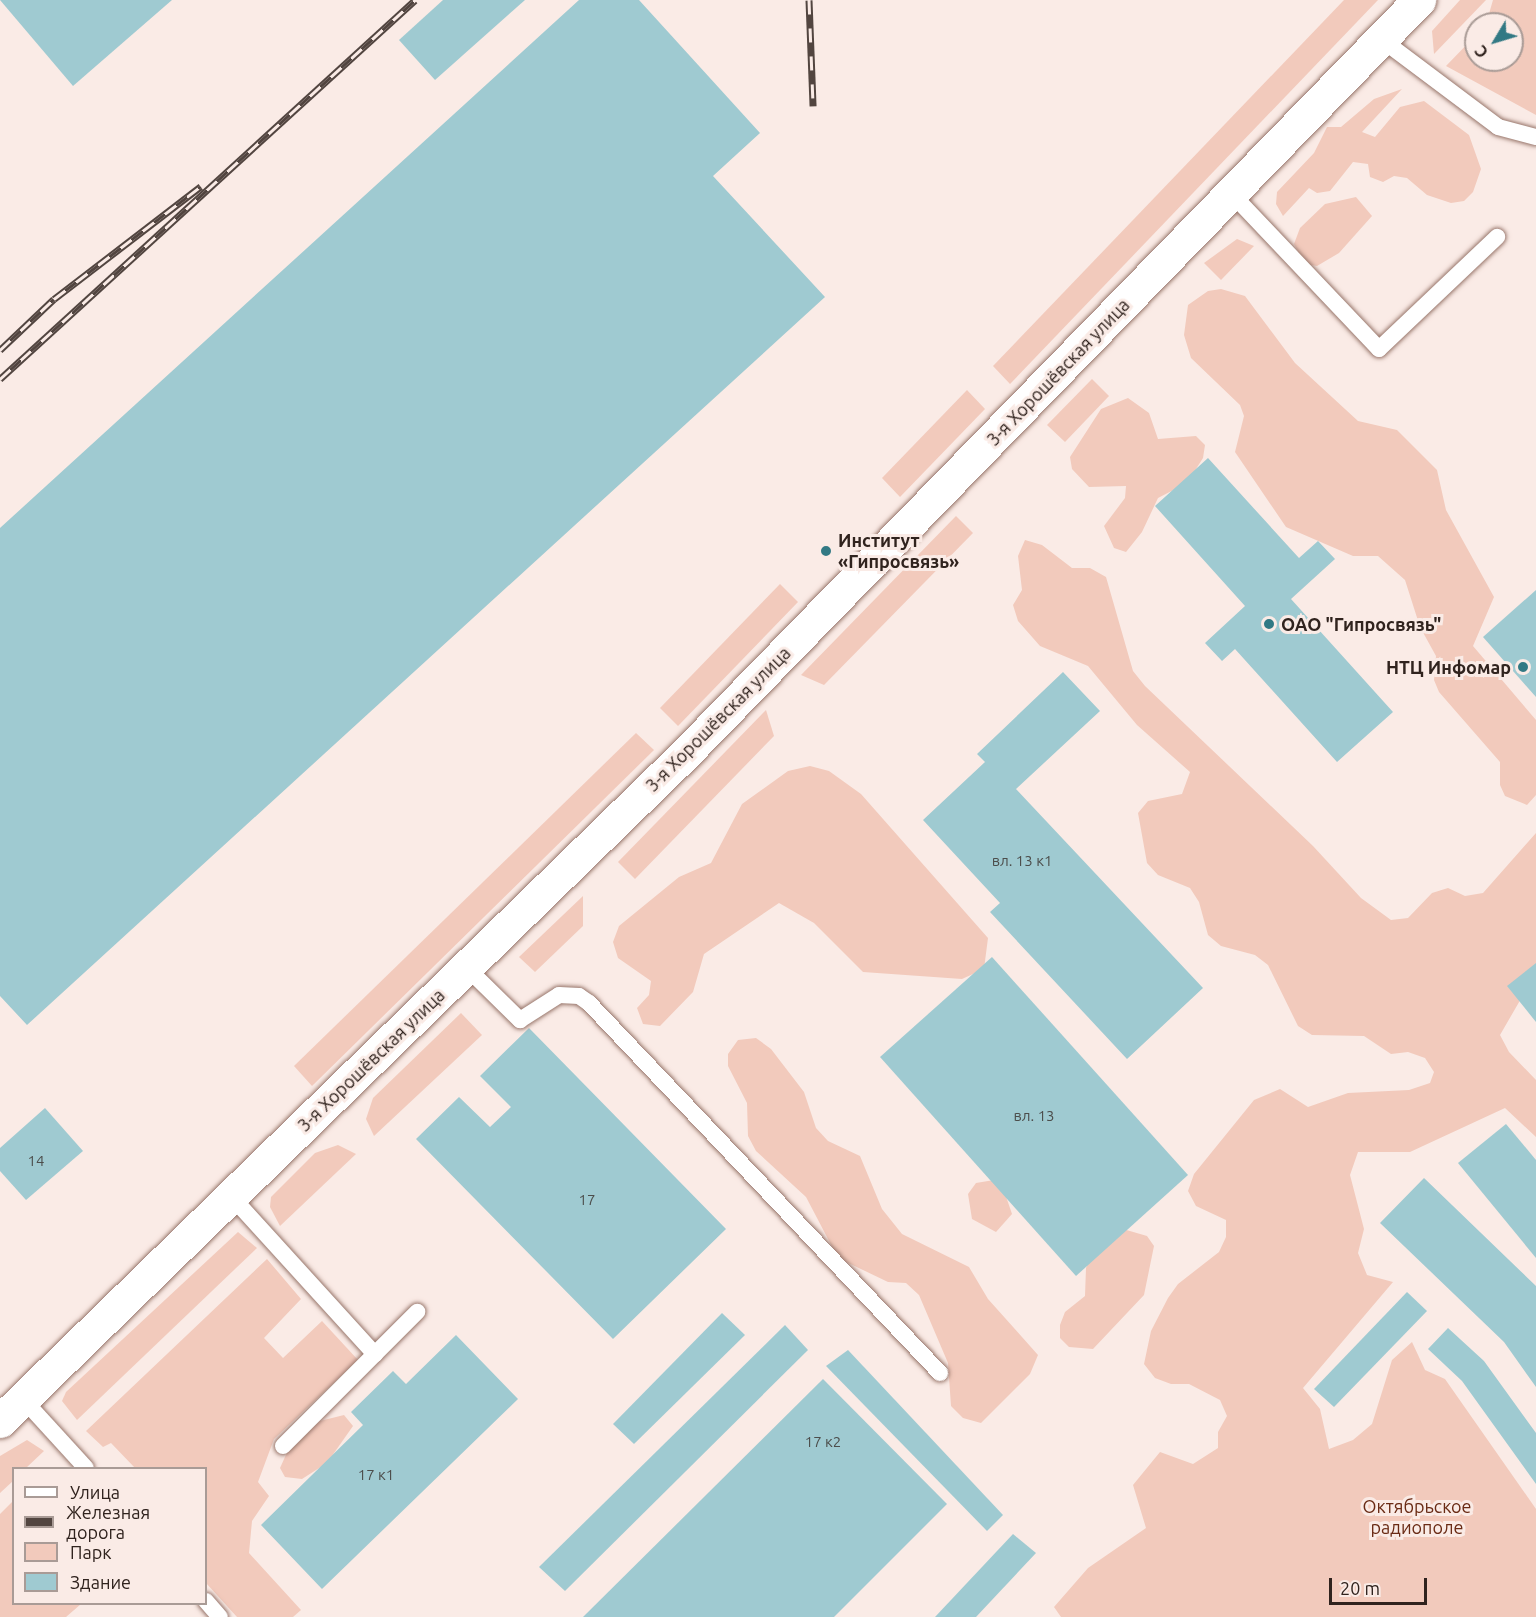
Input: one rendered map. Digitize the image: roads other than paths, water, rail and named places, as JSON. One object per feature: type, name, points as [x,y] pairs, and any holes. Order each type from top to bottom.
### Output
[{"type":"street","name":"3-я Хорошёвская улица","points":[[11,1410],[684,755],[1419,0]]},
{"type":"lane","points":[[1381,39],[1498,127],[1536,137]]},
{"type":"lane","points":[[1231,193],[1379,349],[1497,237]]},
{"type":"lane","points":[[466,967],[520,1020],[559,995],[579,996],[589,1003],[940,1373]]},
{"type":"lane","points":[[231,1196],[375,1354]]},
{"type":"lane","points":[[282,1446],[417,1312]]},
{"type":"lane","points":[[11,1410],[85,1467]]},
{"type":"lane","points":[[207,1602],[220,1617]]},
{"type":"railway","points":[[0,379],[415,0]]},
{"type":"railway","points":[[809,0],[813,106]]},
{"type":"railway","points":[[0,350],[54,299],[201,186]]},
{"type":"place","name":"Институт «Гипросвязь»","points":[[826,551]]},
{"type":"place","name":"ОАО \"Гипросвязь\"","points":[[1269,624]]},
{"type":"place","name":"НТЦ Инфомар","points":[[1523,667]]},
{"type":"park label","name":"Октябрьское радиополе","points":[[1417,1517]]}]
